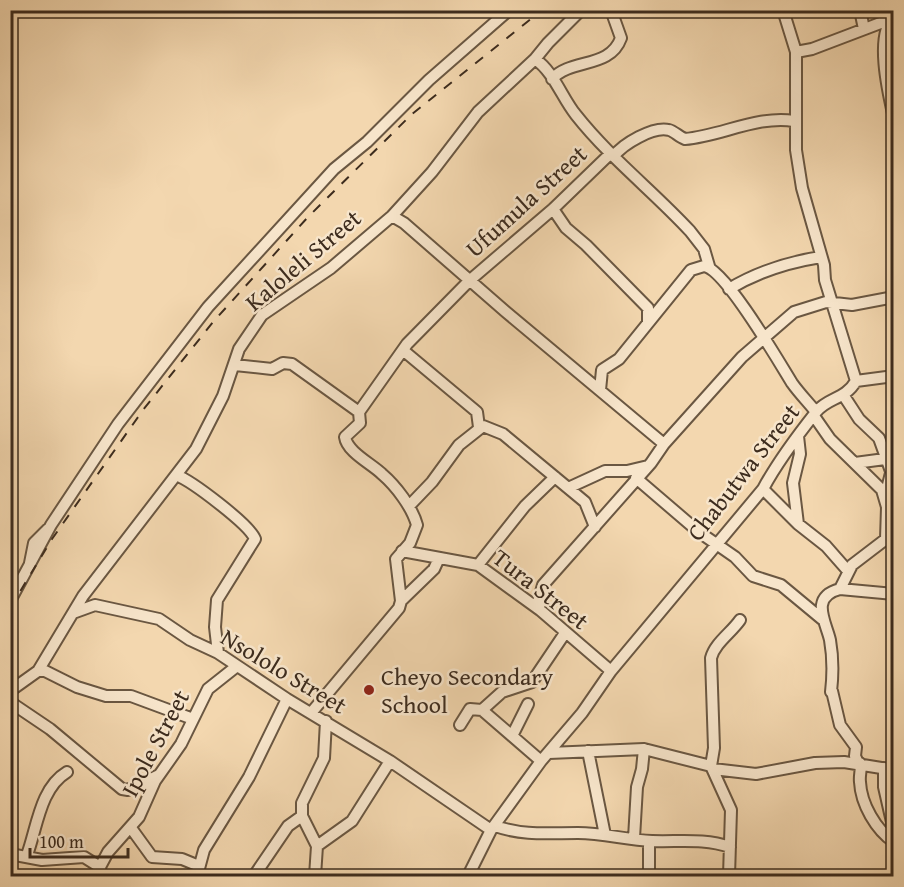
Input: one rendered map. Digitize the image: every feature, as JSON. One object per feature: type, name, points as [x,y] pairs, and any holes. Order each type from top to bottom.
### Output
[{"type":"street","points":[[10,601],[50,529],[118,424],[208,307],[334,169],[367,142],[429,80],[509,10]]},
{"type":"street","points":[[392,216],[432,172],[478,112],[536,59],[548,43],[581,10]]},
{"type":"street","points":[[552,79],[561,72],[597,61],[615,49],[621,38],[611,10]]},
{"type":"street","points":[[783,10],[796,52],[794,121],[796,150],[802,188],[825,280],[834,303],[856,381],[894,376]]},
{"type":"street","points":[[860,10],[864,29]]},
{"type":"street","points":[[796,52],[812,49],[892,19]]},
{"type":"street","points":[[892,19],[885,30],[884,39],[886,75],[894,118]]},
{"type":"street","points":[[536,59],[575,115],[690,231],[704,249],[709,267],[729,289],[765,338],[793,385],[830,438],[855,463],[894,512]]},
{"type":"street","name":"Ufumula Street","points":[[409,506],[383,475],[345,442],[346,435],[360,423],[360,412],[404,351],[469,281],[625,145],[660,130],[670,130],[685,139],[719,134],[743,125],[794,121]]},
{"type":"street","points":[[553,210],[566,228],[592,251],[648,309],[648,323]]},
{"type":"street","name":"Kaloleli Street","points":[[10,691],[38,671],[83,596],[176,475],[206,430],[240,349],[262,315],[321,275],[392,216],[404,223],[469,281],[664,444]]},
{"type":"street","points":[[729,289],[765,271],[796,261],[821,257]]},
{"type":"street","points":[[576,370],[602,370],[619,359],[691,270],[696,267],[709,267]]},
{"type":"street","points":[[540,610],[538,602],[543,585],[742,357],[803,307],[834,303],[852,305],[894,297]]},
{"type":"street","points":[[648,309],[663,307]]},
{"type":"street","points":[[404,351],[477,412],[479,427]]},
{"type":"street","points":[[235,365],[272,369],[284,363],[292,364],[360,412]]},
{"type":"street","points":[[600,390],[602,370]]},
{"type":"street","name":"Chabutwa Street","points":[[468,876],[493,828],[611,671],[715,544],[764,489],[781,458],[815,414],[844,396],[856,381]]},
{"type":"street","points":[[844,396],[859,419],[879,438],[890,460],[892,474],[886,500],[886,539],[847,573],[840,589],[825,600],[821,610],[822,619],[830,639],[831,692],[840,724],[856,747],[855,756],[859,763],[860,781],[866,807],[877,829],[894,842]]},
{"type":"street","points":[[479,427],[503,434],[585,502],[608,512]]},
{"type":"street","points":[[402,601],[395,565],[398,555],[415,534],[417,525],[409,506],[432,482],[454,450],[479,427]]},
{"type":"street","points":[[798,436],[800,454],[793,483],[798,524]]},
{"type":"street","points":[[855,463],[890,460]]},
{"type":"street","points":[[568,488],[605,471],[627,471],[648,466]]},
{"type":"street","points":[[176,475],[208,496],[249,529],[255,539],[218,600],[215,627],[218,653]]},
{"type":"street","points":[[478,565],[525,506],[555,477]]},
{"type":"street","points":[[636,478],[715,544],[735,557],[753,576],[781,585],[822,619]]},
{"type":"street","points":[[764,489],[798,524],[818,538],[847,573],[857,590]]},
{"type":"street","points":[[585,502],[595,527]]},
{"type":"street","name":"Tura Street","points":[[402,551],[478,565],[540,610],[611,671]]},
{"type":"street","points":[[311,713],[392,617],[402,601],[434,569],[439,558]]},
{"type":"street","points":[[840,589],[894,594]]},
{"type":"street","name":"Nsololo Street","points":[[73,613],[94,605],[159,619],[190,640],[218,653],[286,699],[326,721],[493,828]]},
{"type":"street","points":[[729,876],[731,810],[712,768],[714,748],[711,658],[713,650],[731,633],[740,620]]},
{"type":"street","points":[[482,710],[502,692],[532,682],[565,633]]},
{"type":"street","name":"Ipole Street","points":[[101,872],[108,852],[131,828],[159,776],[181,744],[208,689],[237,666]]},
{"type":"street","points":[[38,671],[45,671],[77,687],[106,696],[131,696],[193,719]]},
{"type":"street","points":[[131,828],[152,856],[182,858],[198,871],[204,850],[249,777],[286,699]]},
{"type":"street","points":[[10,702],[50,729],[122,789],[128,790],[159,776]]},
{"type":"street","points":[[512,736],[528,704]]},
{"type":"street","points":[[460,725],[470,709],[482,710],[512,736],[545,757],[588,751],[644,749],[712,768],[756,774],[816,763],[859,763],[889,769],[884,787],[894,831]]},
{"type":"street","points":[[315,876],[318,846],[302,816],[302,803],[324,758],[326,721]]},
{"type":"street","points":[[634,838],[637,787],[644,749]]},
{"type":"street","points":[[588,751],[605,835]]},
{"type":"street","points":[[318,846],[352,821],[390,761]]},
{"type":"street","points":[[27,855],[42,806],[55,782],[67,772]]},
{"type":"street","points":[[254,876],[288,826],[302,816]]},
{"type":"street","points":[[493,828],[541,835],[605,835],[649,841],[700,841],[730,847]]},
{"type":"street","points":[[649,841],[649,876]]},
{"type":"street","points":[[10,854],[27,855],[42,860],[84,857],[101,872]]},
{"type":"railway","points":[[10,608],[52,539],[143,410],[213,322],[308,217],[412,114],[542,10]]},
{"type":"place","name":"Cheyo Secondary School","points":[[369,690]]}]
